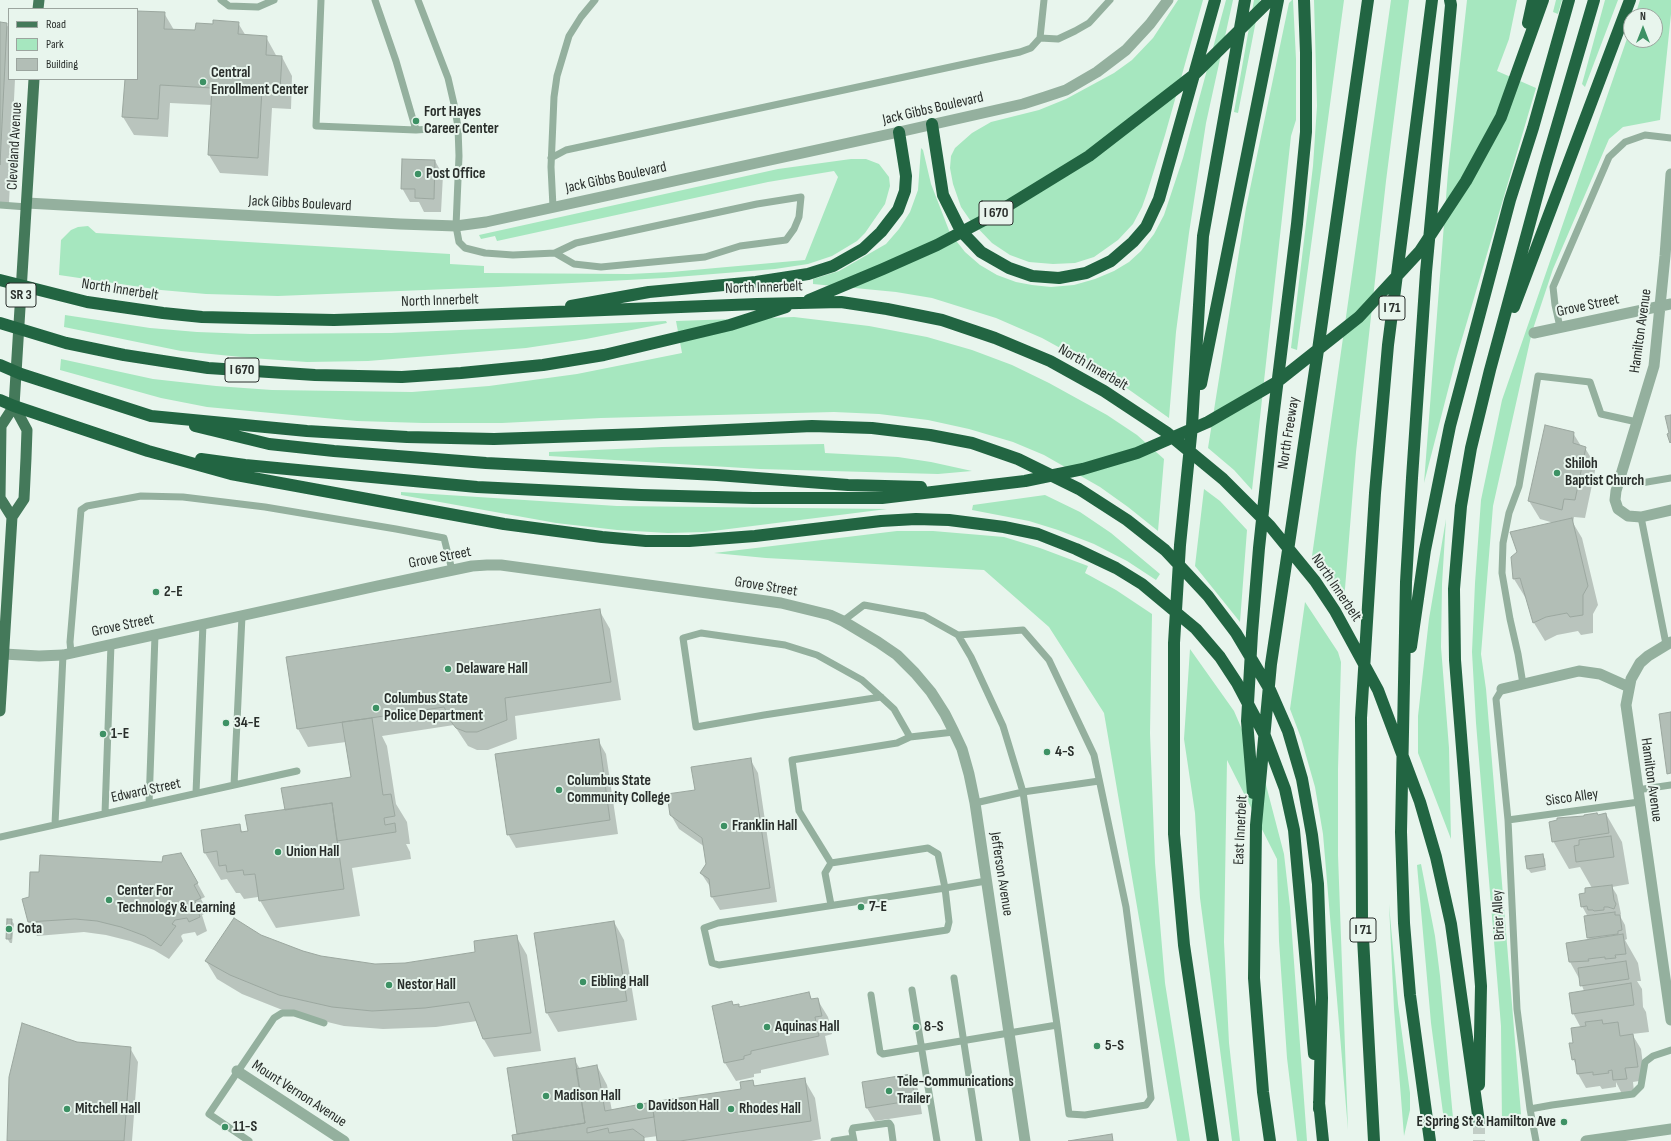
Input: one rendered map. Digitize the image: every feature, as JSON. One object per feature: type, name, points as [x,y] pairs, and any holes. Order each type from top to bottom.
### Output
[{"type":"highway","points":[[932,124],[943,194],[961,231],[981,252],[1009,268],[1032,276],[1060,278],[1086,273],[1111,261],[1133,242],[1146,227],[1159,199],[1216,0]]},
{"type":"highway","points":[[1213,1141],[1184,945],[1175,842],[1174,643],[1180,545],[1192,426],[1203,236],[1245,0]]},
{"type":"highway","name":"I 670","points":[[0,324],[66,343],[124,355],[208,368],[315,375],[402,377],[543,365],[604,355],[672,340],[730,325],[807,301],[883,269],[988,218],[1089,156],[1144,115],[1195,74],[1270,0]]},
{"type":"highway","points":[[1192,426],[1278,0]]},
{"type":"highway","points":[[1256,825],[1247,721],[1252,633],[1265,491],[1297,224],[1306,132],[1304,0]]},
{"type":"highway","name":"North Freeway","points":[[1292,521],[1368,0]]},
{"type":"highway","name":"I 71","points":[[1374,1141],[1362,919],[1361,718],[1375,493],[1388,345],[1432,0]]},
{"type":"highway","points":[[1430,1141],[1410,995],[1404,923],[1401,832],[1406,582],[1412,471],[1426,272],[1451,4],[1450,0]]},
{"type":"highway","points":[[1519,67],[1533,0]]},
{"type":"highway","points":[[148,451],[245,465],[476,487],[641,495],[753,498],[882,498],[1025,481],[1076,471],[1137,453],[1208,422],[1277,382],[1359,317],[1420,251],[1466,181],[1501,116],[1543,0]]},
{"type":"highway","points":[[1404,702],[1425,550],[1450,426],[1508,208],[1533,128],[1569,0]]},
{"type":"highway","points":[[1490,370],[1545,167],[1594,0]]},
{"type":"highway","points":[[1490,370],[1630,0]]},
{"type":"highway","points":[[522,314],[649,292],[756,282],[808,274],[832,266],[862,249],[882,232],[898,210],[905,191],[906,176],[899,132]]},
{"type":"highway","name":"North Innerbelt","points":[[0,280],[87,302],[202,317],[334,320],[841,302],[942,320],[995,338],[1050,361],[1104,391],[1166,432],[1223,479],[1270,526],[1315,581],[1335,611],[1378,690],[1420,802],[1436,857],[1451,924],[1478,1122],[1481,986],[1455,660],[1454,590],[1461,506],[1472,448],[1490,370]]},
{"type":"highway","points":[[0,365],[21,374],[151,416],[269,444],[334,451],[486,463],[848,484],[960,488]]},
{"type":"highway","points":[[0,400],[148,451],[231,474],[504,524],[602,537],[646,541],[689,541],[755,536],[916,518],[949,520],[1004,527],[1038,534],[1076,549],[1116,568],[1142,584],[1196,629],[1220,657],[1237,683],[1266,736],[1285,789],[1294,830],[1323,1141]]},
{"type":"highway","points":[[151,416],[307,431],[407,437],[494,439],[812,426],[872,428],[930,434],[972,443],[1018,459],[1079,489],[1127,520],[1165,550],[1208,596],[1236,633],[1270,690],[1288,730],[1298,765],[1312,836],[1318,884],[1322,998],[1319,1109]]},
{"type":"highway","name":"East Innerbelt","points":[[1270,1141],[1263,1092],[1254,978],[1256,825],[1271,664],[1284,584],[1292,521]]},
{"type":"main road","name":"Cleveland Avenue","points":[[12,517],[0,498],[0,453],[2,426],[14,406],[34,80]]},
{"type":"main road","points":[[0,711],[12,517],[24,499],[27,430],[14,406]]},
{"type":"street","name":"Jack Gibbs Boulevard","points":[[27,205],[400,224],[456,226],[486,222],[1023,104],[1066,90],[1097,72],[1126,50],[1150,24],[1168,0]]},
{"type":"street","name":"Hamilton Avenue","points":[[1641,517],[1628,516],[1618,509],[1615,500],[1654,366],[1666,305],[1671,174]]},
{"type":"street","name":"Grove Street","points":[[1534,333],[1666,305]]},
{"type":"street","points":[[1641,517],[1671,510]]},
{"type":"street","name":"Grove Street","points":[[4,654],[39,656],[67,654],[452,570],[479,566],[508,566],[781,603],[830,615],[878,642]]},
{"type":"street","name":"Jefferson Avenue","points":[[878,642],[897,655],[931,692],[954,732],[969,774],[975,803],[1025,1141]]},
{"type":"street","points":[[1502,689],[1579,671],[1600,674],[1629,687],[1631,679],[1640,663],[1648,656],[1669,643]]},
{"type":"street","name":"Hamilton Avenue","points":[[1629,687],[1626,697],[1626,714],[1668,986],[1671,1020]]},
{"type":"street","name":"Mount Vernon Avenue","points":[[237,1071],[344,1141]]},
{"type":"street","points":[[1586,1141],[1671,1129]]},
{"type":"lane","points":[[221,0],[229,6],[258,7],[274,0]]},
{"type":"lane","points":[[321,0],[316,126],[416,130],[458,127]]},
{"type":"lane","points":[[375,0],[396,61],[416,130]]},
{"type":"lane","points":[[418,0],[448,78],[458,127],[459,156],[456,226],[459,242],[465,248],[485,253],[513,255],[555,253],[576,243],[757,204],[800,197],[799,217],[794,229],[786,240],[740,246],[705,257],[601,267],[574,264],[555,253]]},
{"type":"lane","points":[[553,207],[551,158],[554,97],[557,76],[569,36],[581,17],[595,0]]},
{"type":"lane","points":[[551,158],[566,150],[1020,52],[1031,48],[1040,38],[1044,0]]},
{"type":"lane","points":[[1040,38],[1058,38],[1090,23],[1110,0]]},
{"type":"lane","points":[[1560,328],[1553,287],[1609,157],[1625,142],[1645,135],[1671,138]]},
{"type":"lane","points":[[0,205],[27,205]]},
{"type":"lane","points":[[1523,684],[1502,573],[1503,543],[1508,513],[1519,486],[1538,376],[1590,382],[1601,414],[1637,422]]},
{"type":"lane","points":[[1619,482],[1641,483],[1671,478]]},
{"type":"lane","points":[[55,824],[67,654],[70,642],[81,510],[88,506],[141,496],[182,497],[265,507],[444,538],[452,570]]},
{"type":"lane","points":[[1641,517],[1669,643]]},
{"type":"lane","points":[[843,621],[864,605],[924,616],[958,635],[971,657],[1003,726],[1023,792],[1069,1114],[1086,1115],[1146,1105],[1151,1098],[1126,907],[1094,755],[1049,660],[1023,630],[958,635]]},
{"type":"lane","points":[[234,785],[242,616]]},
{"type":"lane","points":[[196,793],[203,624]]},
{"type":"lane","points":[[881,697],[696,727],[683,638],[701,633],[785,645],[817,655],[862,680],[881,697],[894,709],[910,737]]},
{"type":"lane","points":[[149,804],[155,635]]},
{"type":"lane","points":[[105,814],[111,644]]},
{"type":"lane","name":"Brier Alley","points":[[1502,689],[1496,699],[1508,820],[1517,1009],[1530,1109],[1536,1141]]},
{"type":"lane","points":[[831,863],[799,811],[792,760],[897,743],[910,737],[954,732]]},
{"type":"lane","name":"Edward Street","points":[[0,837],[297,771]]},
{"type":"lane","points":[[975,803],[1023,792],[1099,781]]},
{"type":"lane","points":[[1637,790],[1671,785]]},
{"type":"lane","name":"Sisco Alley","points":[[1508,820],[1639,802]]},
{"type":"lane","points":[[831,863],[928,848],[938,854],[944,888],[949,922],[947,930],[719,965],[712,963],[704,928],[726,921],[944,888],[986,880]]},
{"type":"lane","points":[[831,863],[825,873],[831,905]]},
{"type":"lane","points":[[954,978],[979,1141]]},
{"type":"lane","points":[[912,990],[937,1141]]},
{"type":"lane","points":[[871,995],[880,1052],[883,1054],[1057,1025]]},
{"type":"lane","points":[[249,1141],[209,1114],[274,1018],[282,1013],[294,1013],[324,1023]]},
{"type":"lane","points":[[1530,1109],[1633,1094],[1641,1086],[1645,1062],[1653,1056],[1671,1050]]},
{"type":"lane","points":[[834,1141],[853,1140],[853,1128],[889,1123],[891,1126],[893,1141]]},
{"type":"green space","points":[[1178,0],[1203,0],[1147,193],[1142,207],[1133,224],[1118,240],[1094,257],[1075,263],[1053,264],[1029,262],[1010,255],[992,243],[970,220],[961,207],[953,184],[950,168],[951,156],[955,148],[972,133],[991,122],[1039,110],[1066,99],[1114,73],[1132,60],[1153,38]]},
{"type":"green space","points":[[1226,0],[1233,0],[1206,123],[1189,233],[1176,332],[1169,418],[1104,372],[1042,338],[996,318],[932,298],[896,292],[813,284],[813,279],[839,271],[886,244],[899,229],[910,212],[918,190],[921,148],[923,150],[931,184],[950,233],[965,252],[980,265],[997,275],[1016,282],[1032,285],[1051,287],[1074,285],[1095,279],[1114,271],[1129,262],[1141,251],[1154,234],[1164,215],[1183,158]]},
{"type":"green space","points":[[1254,0],[1260,0],[1238,113],[1234,112]]},
{"type":"green space","points":[[1292,0],[1296,59],[1296,120],[1291,136],[1252,490],[1234,470],[1208,448],[1246,208],[1289,3]]},
{"type":"green space","points":[[1314,0],[1344,0],[1297,350],[1291,348],[1313,166],[1317,106]]},
{"type":"green space","points":[[1391,0],[1409,0],[1386,181],[1356,452],[1344,601],[1312,556]]},
{"type":"green space","points":[[1467,0],[1517,0],[1509,39],[1497,71],[1536,88],[1456,359],[1424,483],[1448,172]]},
{"type":"green space","points":[[1556,0],[1562,0],[1558,14],[1553,12]]},
{"type":"green space","points":[[1605,0],[1618,0],[1585,87],[1582,84]]},
{"type":"green space","points":[[1640,0],[1671,0],[1671,14],[1660,120],[1623,127],[1609,139],[1553,269],[1532,332],[1493,506],[1481,654],[1486,689],[1521,1114],[1514,1122],[1502,1126],[1501,1026],[1476,723],[1472,652],[1481,500],[1502,400],[1624,48],[1663,48],[1663,8],[1638,8]]},
{"type":"green space","points":[[851,159],[866,159],[879,164],[889,177],[890,186],[885,204],[865,233],[857,241],[832,256],[808,264],[775,269],[664,278],[498,287],[278,296],[206,294],[161,290],[59,275],[61,240],[71,230],[78,227],[88,226],[96,233],[450,254],[450,264],[484,266],[484,273],[629,274],[671,272],[805,260],[838,177],[834,171],[768,182],[497,241],[495,236],[481,239],[479,235],[778,169]]},
{"type":"green space","points":[[65,315],[150,328],[197,332],[251,334],[391,333],[666,321],[667,323],[586,339],[526,348],[368,361],[307,362],[181,351],[64,327]]},
{"type":"green space","points":[[794,317],[869,326],[927,337],[972,350],[1012,365],[1049,383],[1107,415],[1137,435],[1164,459],[1158,531],[1100,487],[1044,455],[1013,442],[969,429],[928,420],[879,414],[834,412],[601,418],[502,423],[357,421],[207,407],[161,398],[60,370],[61,359],[153,379],[216,386],[272,390],[412,392],[489,386],[577,374],[682,353],[676,321]]},
{"type":"green space","points":[[824,444],[825,453],[898,457],[931,462],[972,471],[938,474],[760,469],[549,456],[549,452],[662,447]]},
{"type":"green space","points":[[1204,489],[1220,501],[1247,530],[1240,622],[1195,566]]},
{"type":"green space","points":[[401,492],[617,506],[887,509],[705,532],[668,533],[617,530],[556,523],[401,495]]},
{"type":"green space","points":[[1045,495],[1080,512],[1111,533],[1160,574],[1156,580],[1127,561],[1094,544],[1058,530],[1029,521],[972,510],[973,505]]},
{"type":"green space","points":[[1446,519],[1442,584],[1441,647],[1449,748],[1451,839],[1418,753],[1418,716],[1429,619]]},
{"type":"green space","points":[[897,531],[933,531],[1004,537],[1040,548],[1088,566],[1085,573],[1116,590],[1152,614],[1150,733],[1155,863],[1165,983],[1190,1141],[1177,1141],[1104,713],[1049,627],[984,570],[766,558],[714,553]]},
{"type":"green space","points":[[1305,602],[1338,652],[1341,662],[1338,769],[1338,855],[1348,1130],[1323,834],[1315,787],[1301,738],[1290,709]]},
{"type":"green space","points":[[1190,649],[1234,711],[1266,785],[1284,854],[1290,907],[1307,1141],[1297,1141],[1287,1058],[1279,941],[1277,859],[1227,760],[1224,942],[1229,1043],[1240,1141],[1232,1141],[1200,898],[1195,813],[1184,739]]},
{"type":"green space","points":[[1421,864],[1435,936],[1440,976],[1454,1129],[1447,1124],[1443,1113],[1431,1023],[1417,865]]},
{"type":"green space","points":[[1389,904],[1398,1004],[1410,1093],[1410,1110],[1404,1136],[1394,1009]]},
{"type":"building","name":"Central Enrollment Center","points":[[138,11],[165,12],[164,29],[195,30],[196,23],[213,24],[213,20],[239,22],[238,34],[267,36],[266,55],[282,56],[280,91],[262,90],[258,158],[208,155],[212,88],[160,85],[158,119],[122,117],[125,80],[138,80]]},
{"type":"building","points":[[0,22],[7,23],[0,165]]},
{"type":"building","name":"Post Office","points":[[402,159],[435,160],[434,199],[415,198],[415,189],[401,189]]},
{"type":"building","points":[[1671,415],[1670,443],[1667,434],[1669,433],[1665,416]]},
{"type":"building","name":"Shiloh Baptist Church","points":[[1545,425],[1574,432],[1573,443],[1586,447],[1575,500],[1564,499],[1562,510],[1528,501]]},
{"type":"building","points":[[1572,518],[1588,586],[1583,595],[1583,615],[1570,617],[1567,613],[1546,617],[1533,623],[1520,578],[1513,579],[1511,557],[1517,552],[1510,532]]},
{"type":"building","name":"Delaware Hall","points":[[600,609],[611,682],[505,698],[507,720],[477,732],[466,732],[456,728],[444,707],[297,729],[286,657]]},
{"type":"building","points":[[1671,712],[1671,773],[1667,774],[1659,714]]},
{"type":"building","points":[[372,718],[383,795],[391,794],[395,816],[384,818],[385,825],[395,823],[396,832],[337,841],[332,803],[285,810],[281,788],[351,777],[342,722]]},
{"type":"building","points":[[599,739],[610,820],[507,835],[495,754]]},
{"type":"building","name":"Franklin Hall","points":[[751,758],[770,888],[711,897],[709,879],[700,873],[706,864],[702,838],[670,815],[667,794],[695,790],[691,767]]},
{"type":"building","name":"Union Hall","points":[[332,803],[344,889],[259,901],[255,874],[244,875],[243,870],[227,872],[226,865],[219,866],[217,851],[204,853],[201,830],[240,824],[241,832],[248,831],[245,815]]},
{"type":"building","points":[[1597,813],[1598,815],[1606,813],[1609,833],[1552,842],[1549,822],[1557,820],[1557,818],[1584,816]]},
{"type":"building","points":[[1611,836],[1614,857],[1576,862],[1574,846],[1579,845],[1579,840]]},
{"type":"building","name":"Center For Technology & Learning","points":[[181,853],[198,883],[194,885],[201,898],[195,901],[200,917],[189,922],[187,918],[175,920],[172,924],[176,926],[161,946],[145,936],[121,927],[97,921],[75,919],[28,922],[22,899],[29,897],[30,872],[39,872],[40,855],[162,862],[163,856]]},
{"type":"building","points":[[1543,854],[1545,866],[1527,869],[1525,856]]},
{"type":"building","points":[[1612,885],[1616,904],[1614,909],[1604,907],[1604,910],[1594,911],[1588,910],[1587,906],[1581,907],[1579,894],[1585,893],[1585,888]]},
{"type":"building","points":[[1615,912],[1615,915],[1620,915],[1622,930],[1618,931],[1618,934],[1587,938],[1584,916]]},
{"type":"building","name":"Nestor Hall","points":[[234,918],[261,935],[303,951],[321,956],[375,964],[405,963],[475,952],[474,941],[517,935],[531,1033],[483,1039],[469,1002],[425,1008],[372,1011],[332,1007],[279,995],[230,975],[205,961]]},
{"type":"building","name":"Cota","points":[[7,919],[12,919],[11,939],[6,939]]},
{"type":"building","name":"Eibling Hall","points":[[614,921],[627,1001],[546,1013],[534,933]]},
{"type":"building","points":[[1623,934],[1626,954],[1615,955],[1616,958],[1605,959],[1605,957],[1588,959],[1589,961],[1569,962],[1566,943]]},
{"type":"building","points":[[1626,961],[1629,979],[1580,986],[1578,968]]},
{"type":"building","points":[[1631,983],[1634,1005],[1572,1014],[1569,993]]},
{"type":"building","name":"Aquinas Hall","points":[[809,992],[811,999],[818,998],[822,1016],[815,1017],[819,1036],[751,1051],[751,1054],[744,1056],[744,1059],[724,1063],[712,1006],[732,1001],[733,1005],[739,1004],[739,1007]]},
{"type":"building","points":[[1602,1020],[1603,1024],[1618,1022],[1620,1036],[1633,1034],[1638,1067],[1625,1068],[1627,1079],[1613,1080],[1612,1070],[1608,1071],[1609,1073],[1593,1075],[1593,1072],[1577,1074],[1575,1059],[1572,1060],[1569,1043],[1573,1043],[1571,1028],[1586,1026],[1585,1022]]},
{"type":"building","name":"Mitchell Hall","points":[[22,1023],[77,1042],[131,1047],[124,1141],[7,1141],[9,1077]]},
{"type":"building","name":"Madison Hall","points":[[575,1058],[585,1123],[517,1134],[507,1068]]},
{"type":"building","name":"Davidson Hall","points":[[597,1065],[605,1111],[652,1102],[654,1117],[587,1128],[587,1133],[608,1128],[609,1133],[633,1129],[644,1137],[644,1141],[513,1141],[512,1135],[585,1123],[576,1069]]},
{"type":"building","name":"Tele-Communications Trailer","points":[[911,1074],[915,1100],[866,1108],[862,1082]]},
{"type":"building","name":"Rhodes Hall","points":[[805,1078],[811,1121],[680,1141],[657,1141],[652,1102],[741,1089],[740,1082],[753,1080],[754,1086]]},
{"type":"building","points":[[1112,1134],[1113,1141],[1068,1141]]},
{"type":"tunnel","points":[[1479,1122],[1479,1141]]},
{"type":"place","name":"Central Enrollment Center","points":[[203,82]]},
{"type":"place","name":"Fort Hayes Career Center","points":[[416,121]]},
{"type":"place","name":"Post Office","points":[[418,174]]},
{"type":"place","name":"Shiloh Baptist Church","points":[[1557,473]]},
{"type":"place","name":"2-E","points":[[156,592]]},
{"type":"place","name":"Delaware Hall","points":[[448,669]]},
{"type":"place","name":"Columbus State Police Department","points":[[376,708]]},
{"type":"place","name":"34-E","points":[[226,723]]},
{"type":"place","name":"1-E","points":[[103,734]]},
{"type":"place","name":"4-S","points":[[1047,752]]},
{"type":"place","name":"Columbus State Community College","points":[[559,790]]},
{"type":"place","name":"Franklin Hall","points":[[724,826]]},
{"type":"place","name":"Union Hall","points":[[278,852]]},
{"type":"place","name":"Center For Technology & Learning","points":[[109,900]]},
{"type":"place","name":"7-E","points":[[861,907]]},
{"type":"place","name":"Cota","points":[[9,929]]},
{"type":"place","name":"Eibling Hall","points":[[583,982]]},
{"type":"place","name":"Nestor Hall","points":[[389,985]]},
{"type":"place","name":"Aquinas Hall","points":[[767,1027]]},
{"type":"place","name":"8-S","points":[[916,1027]]},
{"type":"place","name":"5-S","points":[[1097,1046]]},
{"type":"place","name":"Tele-Communications Trailer","points":[[889,1091]]},
{"type":"place","name":"Madison Hall","points":[[546,1096]]},
{"type":"place","name":"Davidson Hall","points":[[640,1106]]},
{"type":"place","name":"Mitchell Hall","points":[[67,1109]]},
{"type":"place","name":"Rhodes Hall","points":[[731,1109]]},
{"type":"place","name":"E Spring St & Hamilton Ave","points":[[1564,1122]]},
{"type":"place","name":"11-S","points":[[225,1127]]}]
